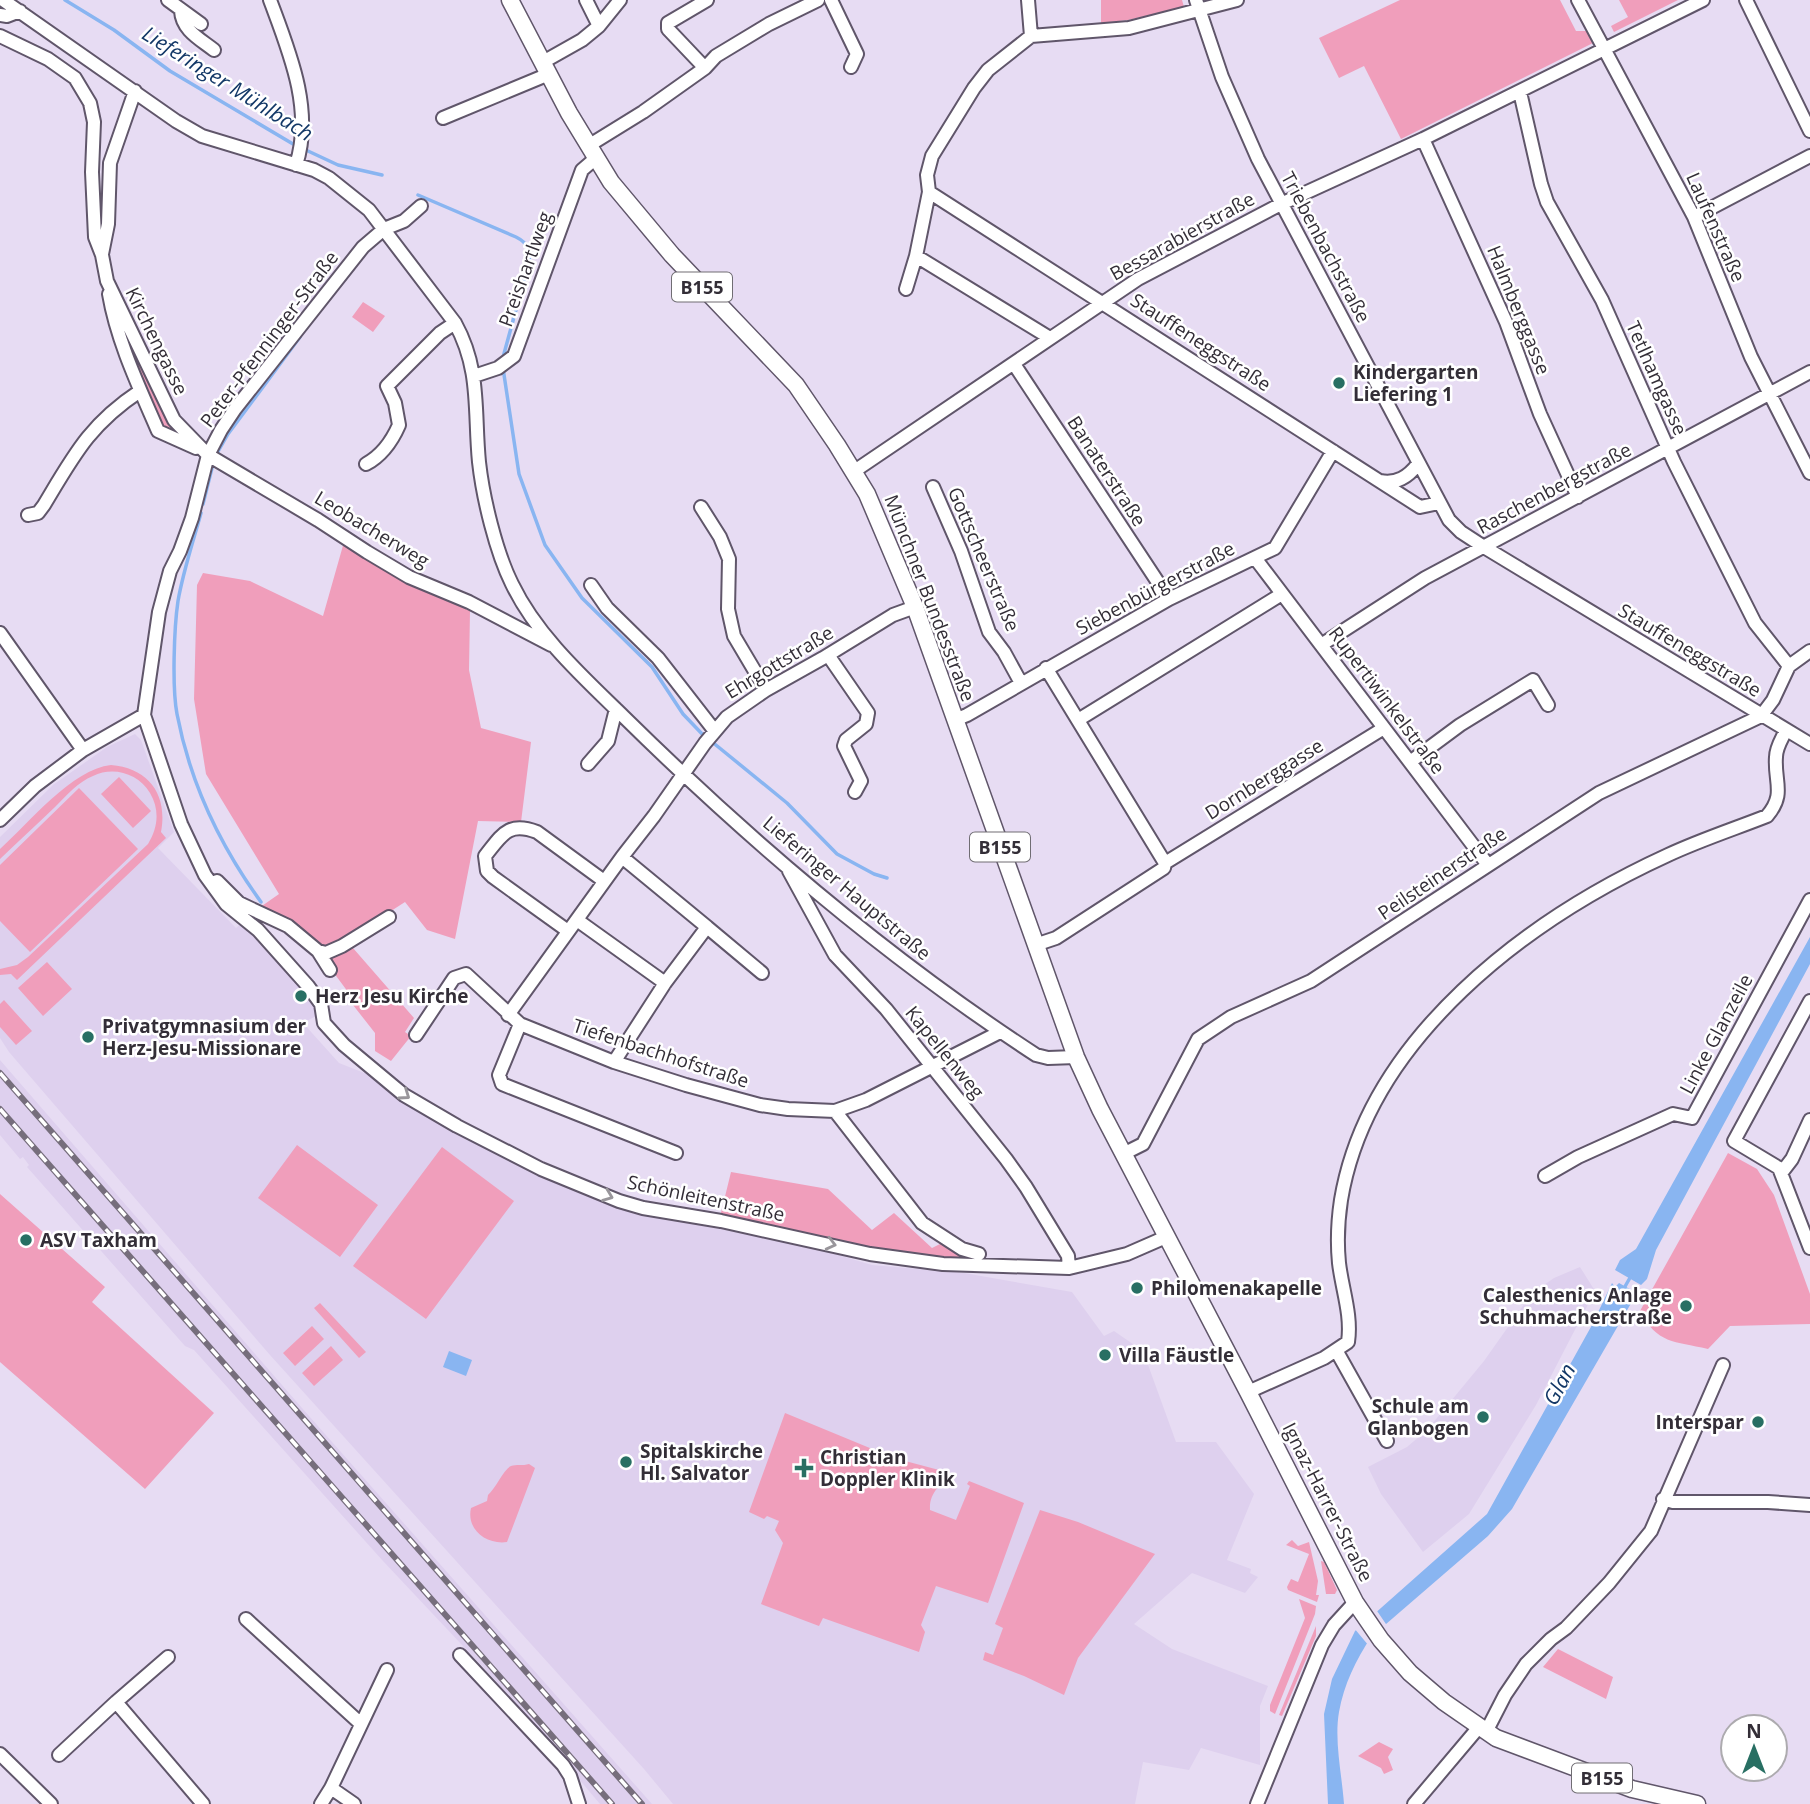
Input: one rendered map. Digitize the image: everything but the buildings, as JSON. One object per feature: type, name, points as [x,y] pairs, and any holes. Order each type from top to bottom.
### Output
[{"type":"main road","name":"Münchner Bundesstraße","points":[[510,0],[592,152],[634,212],[777,364],[814,411],[867,494],[915,607],[1076,1057]]},
{"type":"main road","name":"Ignaz-Harrer-Straße","points":[[1076,1057],[1123,1154],[1358,1607],[1381,1640],[1410,1673],[1482,1730],[1530,1752],[1663,1801],[1697,1804]]},
{"type":"street","name":"Lieferinger Hauptstraße","points":[[3,0],[21,4],[176,121],[202,136],[299,154],[369,210],[465,340],[474,376],[483,487],[500,552],[511,584],[532,617],[558,649],[683,774],[785,863],[949,996],[1037,1055],[1048,1058],[1076,1057]]},
{"type":"street","points":[[168,0],[201,24]]},
{"type":"street","points":[[270,0],[291,59],[302,108],[299,154]]},
{"type":"street","points":[[586,0],[599,26]]},
{"type":"street","points":[[443,118],[546,68],[599,26],[620,0]]},
{"type":"street","points":[[705,68],[668,29],[668,23],[707,0]]},
{"type":"street","points":[[592,152],[705,68],[716,56],[769,24],[818,0]]},
{"type":"street","points":[[831,0],[857,54],[851,68]]},
{"type":"street","points":[[1028,0],[1031,36]]},
{"type":"street","points":[[906,289],[916,256],[929,192],[927,175],[932,156],[988,70],[1031,36],[1129,28],[1198,5],[1237,0]]},
{"type":"street","name":"Laufenstraße","points":[[1578,0],[1694,216],[1751,357],[1810,473]]},
{"type":"street","name":"Bessarabierstraße","points":[[853,472],[1138,279],[1281,204],[1423,139],[1703,0]]},
{"type":"street","points":[[1746,0],[1810,131]]},
{"type":"street","points":[[0,15],[7,16],[21,4]]},
{"type":"street","name":"Triebenbachstraße","points":[[1198,5],[1222,77],[1281,204],[1439,503]]},
{"type":"street","points":[[181,11],[182,21],[187,28],[214,50]]},
{"type":"street","name":"Kirchengasse","points":[[0,36],[48,59],[75,78],[90,103],[94,122],[93,223],[112,311],[140,391],[158,431],[204,451]]},
{"type":"street","name":"Kirchengasse","points":[[102,255],[108,224],[110,163],[135,91]]},
{"type":"street","name":"Tetlhamgasse","points":[[1520,92],[1547,202],[1602,300],[1668,450],[1755,623],[1789,666]]},
{"type":"street","name":"Halmberggasse","points":[[1423,139],[1506,322],[1540,414],[1577,497]]},
{"type":"street","name":"Preishartlweg","points":[[474,376],[503,366],[514,356],[582,170],[592,152]]},
{"type":"street","points":[[1694,216],[1810,156]]},
{"type":"street","name":"Stauffeneggstraße","points":[[929,192],[1420,507],[1439,503],[1449,520],[1483,547],[1810,744]]},
{"type":"street","name":"Peter-Pfenninger-Straße","points":[[144,715],[159,612],[170,571],[192,518],[204,451],[234,409],[363,247],[384,229],[404,221],[421,206]]},
{"type":"street","points":[[916,256],[1050,338]]},
{"type":"street","name":"Kirchengasse","points":[[107,281],[174,420],[204,451]]},
{"type":"street","points":[[366,464],[384,449],[399,425],[395,403],[387,386],[440,333],[455,323]]},
{"type":"street","name":"Banaterstraße","points":[[1014,363],[1169,599]]},
{"type":"street","name":"Raschenbergstraße","points":[[1321,645],[1424,578],[1810,372]]},
{"type":"street","name":"Kirchengasse","points":[[28,515],[38,513],[44,505],[91,430],[120,404],[140,391]]},
{"type":"street","name":"Leobacherweg","points":[[204,451],[409,577],[469,602],[558,649]]},
{"type":"street","name":"Siebenbürgerstraße","points":[[955,720],[1169,599],[1275,548],[1333,451]]},
{"type":"street","points":[[1380,481],[1391,483],[1400,480],[1418,464]]},
{"type":"street","name":"Gottscheerstraße","points":[[933,487],[961,551],[989,632],[1021,683]]},
{"type":"street","points":[[701,507],[720,537],[729,559],[728,609],[734,636],[766,690]]},
{"type":"street","name":"Rupertiwinkelstraße","points":[[1255,558],[1488,865]]},
{"type":"street","points":[[591,585],[607,608],[658,658],[710,736]]},
{"type":"street","points":[[1079,720],[1282,594]]},
{"type":"street","name":"Ehrgottstraße","points":[[508,1014],[710,736],[738,708],[893,615],[915,607]]},
{"type":"street","points":[[0,633],[83,750]]},
{"type":"street","points":[[1761,716],[1773,700],[1789,666],[1810,651]]},
{"type":"street","points":[[825,657],[867,710],[868,721],[846,740],[844,746],[861,781],[855,792]]},
{"type":"street","points":[[1046,668],[1165,863]]},
{"type":"street","points":[[1410,762],[1460,724],[1533,680],[1548,705]]},
{"type":"street","points":[[588,764],[608,741],[616,709]]},
{"type":"street","points":[[0,820],[36,786],[83,750],[144,715]]},
{"type":"street","name":"Schönleitenstraße","points":[[144,715],[181,824],[197,860],[226,904],[258,930],[317,998],[321,1004],[324,1023],[344,1045],[404,1095],[541,1169],[643,1208],[721,1221],[870,1254],[943,1264],[1069,1268],[1127,1254],[1166,1237]]},
{"type":"street","name":"Peilsteinerstraße","points":[[1123,1154],[1143,1144],[1194,1048],[1231,1017],[1302,987],[1599,793],[1761,716]]},
{"type":"street","name":"Dornberggasse","points":[[1035,945],[1056,937],[1164,868],[1165,863],[1384,728]]},
{"type":"street","points":[[1248,1392],[1324,1358],[1348,1342],[1350,1326],[1339,1262],[1341,1201],[1347,1172],[1368,1115],[1398,1062],[1463,990],[1527,938],[1597,891],[1669,854],[1767,816],[1776,806],[1779,794],[1775,758],[1777,746],[1786,730]]},
{"type":"street","points":[[568,931],[493,877],[487,871],[485,856],[503,834],[514,827],[528,828],[604,881]]},
{"type":"street","points":[[622,857],[762,973]]},
{"type":"street","name":"Schönleitenstraße","points":[[197,860],[239,903],[288,926],[318,951],[330,970]]},
{"type":"street","name":"Kapellenweg","points":[[785,863],[835,955],[886,1009],[1026,1187],[1068,1256],[1069,1268]]},
{"type":"street","name":"Linke Glanzeile","points":[[1545,1176],[1578,1157],[1673,1114],[1692,1118],[1810,900]]},
{"type":"street","points":[[318,951],[331,952],[389,917]]},
{"type":"street","points":[[577,920],[665,983]]},
{"type":"street","points":[[614,1062],[665,983],[707,927]]},
{"type":"street","name":"Tiefenbachhofstraße","points":[[416,1035],[454,978],[466,975],[520,1024],[614,1062],[760,1105],[788,1110],[835,1111],[866,1100],[1000,1032]]},
{"type":"street","points":[[1810,1001],[1734,1141],[1776,1164],[1782,1172],[1810,1248]]},
{"type":"street","points":[[520,1024],[499,1075],[502,1084],[676,1153]]},
{"type":"street","points":[[835,1111],[922,1223],[962,1249],[979,1254]]},
{"type":"street","points":[[1782,1172],[1792,1159],[1810,1120]]},
{"type":"street","points":[[1336,1350],[1387,1441]]},
{"type":"street","points":[[1414,1804],[1482,1730],[1526,1664],[1566,1628],[1609,1583],[1651,1531],[1723,1365]]},
{"type":"street","points":[[1663,1499],[1674,1502],[1768,1502],[1810,1506]]},
{"type":"street","points":[[1257,1804],[1322,1645],[1334,1625],[1358,1607]]},
{"type":"street","points":[[246,1619],[361,1724]]},
{"type":"street","points":[[460,1655],[563,1765],[570,1776],[579,1804]]},
{"type":"street","points":[[59,1755],[167,1657]]},
{"type":"street","points":[[321,1804],[387,1670]]},
{"type":"street","points":[[116,1702],[203,1804]]},
{"type":"street","points":[[0,1754],[51,1804]]},
{"type":"street","points":[[331,1788],[354,1804]]},
{"type":"shaded area","points":[[1101,0],[1182,0],[1184,7],[1128,20],[1101,23]]},
{"type":"shaded area","points":[[1400,0],[1560,0],[1576,31],[1587,31],[1593,43],[1401,139],[1364,66],[1339,78],[1319,38]]},
{"type":"shaded area","points":[[1619,0],[1678,0],[1614,32],[1611,26],[1628,17]]},
{"type":"shaded area","points":[[363,302],[385,316],[373,332],[352,317]]},
{"type":"shaded area","points":[[125,326],[191,443],[162,426],[151,404]]},
{"type":"shaded area","points":[[344,542],[470,611],[469,670],[481,728],[531,742],[521,822],[478,821],[455,939],[427,930],[405,902],[346,940],[414,1018],[405,1032],[411,1036],[391,1061],[375,1051],[375,1033],[353,1005],[348,992],[331,969],[259,908],[279,894],[206,774],[194,699],[197,585],[203,573],[250,581],[323,616]]},
{"type":"shaded area","name":"Christian Doppler Klinik","points":[[135,734],[141,740],[174,832],[158,848],[236,928],[244,921],[321,1006],[318,1015],[303,1023],[339,1063],[367,1074],[444,1127],[538,1175],[637,1213],[804,1245],[872,1265],[964,1273],[1072,1292],[1104,1336],[1114,1331],[1143,1351],[1176,1442],[1216,1442],[1254,1494],[1227,1560],[1251,1569],[1250,1573],[1258,1577],[1245,1593],[1192,1573],[1134,1624],[1172,1649],[1268,1686],[1260,1706],[1260,1765],[1201,1748],[1189,1770],[1143,1762],[1135,1804],[673,1804],[270,1355],[9,1052],[0,1038],[0,837],[53,785],[107,747]]},
{"type":"shaded area","points":[[111,765],[136,772],[153,786],[161,806],[161,832],[166,838],[17,980],[11,974],[0,975],[0,969],[17,965],[28,957],[148,844],[156,825],[156,812],[150,793],[132,776],[109,772],[93,776],[78,785],[0,859],[0,849],[66,786],[96,769]]},
{"type":"shaded area","points":[[119,777],[151,811],[133,828],[101,794]]},
{"type":"shaded area","points":[[79,788],[138,849],[30,952],[0,921],[0,865]]},
{"type":"shaded area","points":[[47,962],[72,989],[43,1016],[18,988]]},
{"type":"shaded area","points":[[4,1000],[32,1031],[16,1045],[0,1027],[0,1004]]},
{"type":"shaded area","points":[[0,1060],[302,1408],[652,1804],[600,1804],[494,1679],[383,1561],[194,1350],[185,1346],[27,1167],[29,1165],[23,1157],[20,1159],[0,1135]]},
{"type":"shaded area","points":[[297,1145],[378,1205],[340,1257],[258,1198]]},
{"type":"shaded area","points":[[442,1147],[514,1201],[426,1319],[353,1266]]},
{"type":"shaded area","points":[[1728,1153],[1757,1169],[1774,1195],[1810,1294],[1810,1324],[1730,1326],[1708,1349],[1676,1342],[1660,1335],[1646,1322],[1640,1311]]},
{"type":"shaded area","points":[[731,1172],[828,1189],[872,1230],[894,1213],[932,1248],[944,1242],[981,1257],[986,1263],[897,1254],[720,1217]]},
{"type":"shaded area","points":[[0,1194],[105,1287],[92,1302],[214,1413],[145,1489],[0,1362]]},
{"type":"shaded area","name":"Schule am Glanbogen","points":[[1580,1267],[1595,1291],[1536,1405],[1469,1514],[1423,1552],[1381,1494],[1368,1467],[1407,1447],[1427,1430],[1484,1361],[1532,1293],[1554,1278]]},
{"type":"shaded area","points":[[320,1303],[366,1352],[359,1358],[314,1308]]},
{"type":"shaded area","points":[[312,1326],[324,1339],[295,1366],[283,1353]]},
{"type":"shaded area","points":[[331,1346],[343,1360],[314,1386],[302,1373]]},
{"type":"shaded area","points":[[785,1413],[894,1458],[954,1474],[934,1493],[930,1510],[956,1520],[970,1486],[967,1484],[969,1481],[1024,1503],[988,1603],[936,1586],[921,1625],[925,1632],[919,1652],[823,1618],[819,1626],[761,1604],[783,1543],[775,1530],[779,1521],[767,1516],[764,1519],[749,1512]]},
{"type":"shaded area","points":[[529,1464],[535,1468],[507,1542],[486,1538],[472,1523],[471,1508],[487,1501],[488,1495],[508,1468]]},
{"type":"shaded area","points":[[1040,1510],[1078,1522],[1155,1554],[1078,1658],[1064,1695],[983,1660],[985,1652],[993,1655],[1003,1628],[995,1624]]},
{"type":"shaded area","points":[[1292,1540],[1298,1546],[1309,1542],[1318,1581],[1317,1602],[1288,1590],[1291,1579],[1298,1582],[1309,1554],[1286,1545]]},
{"type":"shaded area","points":[[1321,1561],[1324,1562],[1337,1590],[1335,1594],[1326,1594]]},
{"type":"shaded area","points":[[1299,1599],[1316,1606],[1315,1614],[1275,1714],[1270,1711],[1270,1705],[1305,1618]]},
{"type":"shaded area","points":[[1316,1626],[1316,1636],[1282,1716],[1279,1715]]},
{"type":"shaded area","points":[[1558,1649],[1613,1677],[1606,1699],[1543,1667]]},
{"type":"shaded area","points":[[1379,1742],[1393,1749],[1388,1757],[1393,1770],[1384,1774],[1381,1768],[1358,1756]]},
{"type":"water","points":[[1810,937],[1810,964],[1656,1250],[1647,1279],[1641,1285],[1615,1270],[1620,1260],[1636,1249]]},
{"type":"water","points":[[1612,1283],[1615,1287],[1619,1283],[1637,1293],[1512,1509],[1488,1536],[1371,1637],[1360,1654],[1344,1692],[1339,1712],[1338,1746],[1344,1804],[1328,1804],[1324,1714],[1332,1679],[1355,1631],[1487,1514],[1592,1325]]},
{"type":"water","points":[[449,1351],[472,1360],[466,1376],[443,1367]]},
{"type":"pier","points":[[1375,1608],[1388,1627],[1373,1639],[1369,1646],[1354,1628]]},
{"type":"waterway","name":"Lieferinger Mühlbach","points":[[65,0],[114,30],[170,71],[293,144],[338,165],[382,175]]},
{"type":"waterway","name":"Lieferinger Mühlbach","points":[[418,195],[516,237],[527,247],[529,262],[502,361]]},
{"type":"waterway","points":[[216,455],[228,434],[300,337]]},
{"type":"waterway","name":"Lieferinger Mühlbach","points":[[503,368],[519,474],[545,545],[582,598],[652,667],[683,714],[705,737]]},
{"type":"waterway","points":[[203,504],[213,464]]},
{"type":"waterway","points":[[201,513],[178,601],[175,703],[190,764],[209,813],[233,859],[261,902]]},
{"type":"waterway","name":"Lieferinger Mühlbach","points":[[711,741],[787,803],[837,854],[887,878]]},
{"type":"waterway","name":"Glan","points":[[1623,1290],[1631,1276]]},
{"type":"railway","points":[[0,1073],[642,1804]]},
{"type":"railway","points":[[0,1109],[612,1804]]},
{"type":"place","name":"Kindergarten Liefering 1","points":[[1339,383]]},
{"type":"place","name":"Herz Jesu Kirche","points":[[301,996]]},
{"type":"place","name":"Privatgymnasium der Herz-Jesu-Missionare","points":[[88,1037]]},
{"type":"place","name":"ASV Taxham","points":[[26,1240]]},
{"type":"place","name":"Philomenakapelle","points":[[1137,1288]]},
{"type":"place","name":"Calesthenics Anlage Schuhmacherstraße","points":[[1686,1306]]},
{"type":"place","name":"Villa Fäustle","points":[[1105,1355]]},
{"type":"place","name":"Schule am Glanbogen","points":[[1483,1417]]},
{"type":"place","name":"Interspar","points":[[1758,1422]]},
{"type":"place","name":"Spitalskirche Hl. Salvator","points":[[626,1462]]},
{"type":"place","name":"Christian Doppler Klinik","points":[[804,1468]]}]
